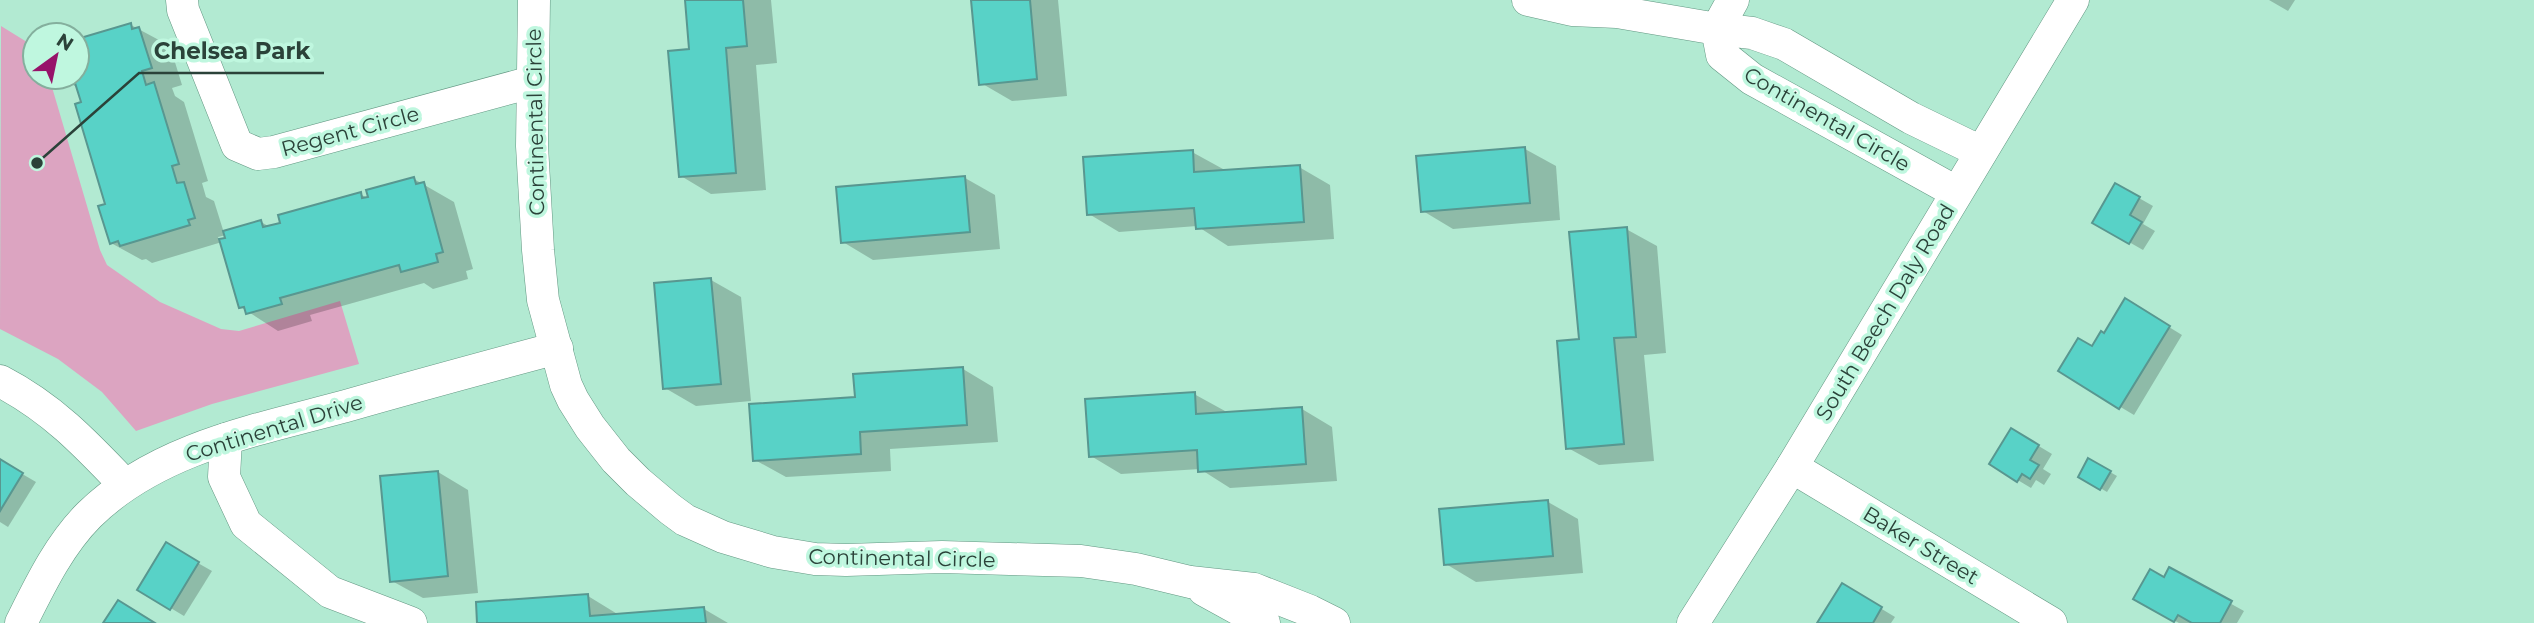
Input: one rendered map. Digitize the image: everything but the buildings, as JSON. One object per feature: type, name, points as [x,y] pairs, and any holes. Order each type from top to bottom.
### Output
[{"type":"street","name":"Regent Circle","points":[[182,0],[183,10],[237,145],[258,154],[274,152],[532,82]]},
{"type":"street","name":"Continental Circle","points":[[534,0],[532,146],[538,250],[544,300],[566,385],[573,400],[615,460],[670,509],[685,520],[723,537],[773,552],[815,559],[942,557],[1081,561],[1136,569],[1191,582],[1254,589],[1334,623]]},
{"type":"street","name":"Continental Circle","points":[[1528,0],[1572,10],[1616,12],[1752,33],[1784,44],[1911,118],[1981,152]]},
{"type":"street","points":[[1717,29],[1733,0]]},
{"type":"street","name":"South Beech Daly Road","points":[[1693,623],[1792,467],[2073,0]]},
{"type":"street","name":"Continental Circle","points":[[1717,29],[1722,55],[1752,79],[1956,192]]},
{"type":"street","name":"Continental Drive","points":[[22,623],[58,552],[89,516],[125,485],[169,461],[226,439],[557,348]]},
{"type":"street","points":[[0,381],[24,393],[54,414],[75,432],[125,485]]},
{"type":"street","points":[[226,439],[224,477],[246,524],[330,592],[411,623]]},
{"type":"street","name":"Baker Street","points":[[1792,467],[2051,623]]},
{"type":"street","name":"Continental Circle","points":[[1191,582],[1264,623]]},
{"type":"shaded area","points":[[1,26],[21,38],[21,91],[53,91],[100,250],[107,265],[160,302],[221,329],[239,331],[340,301],[359,364],[212,404],[136,431],[102,392],[58,359],[0,329]]},
{"type":"place","name":"Chelsea Park","points":[[37,163]]}]
